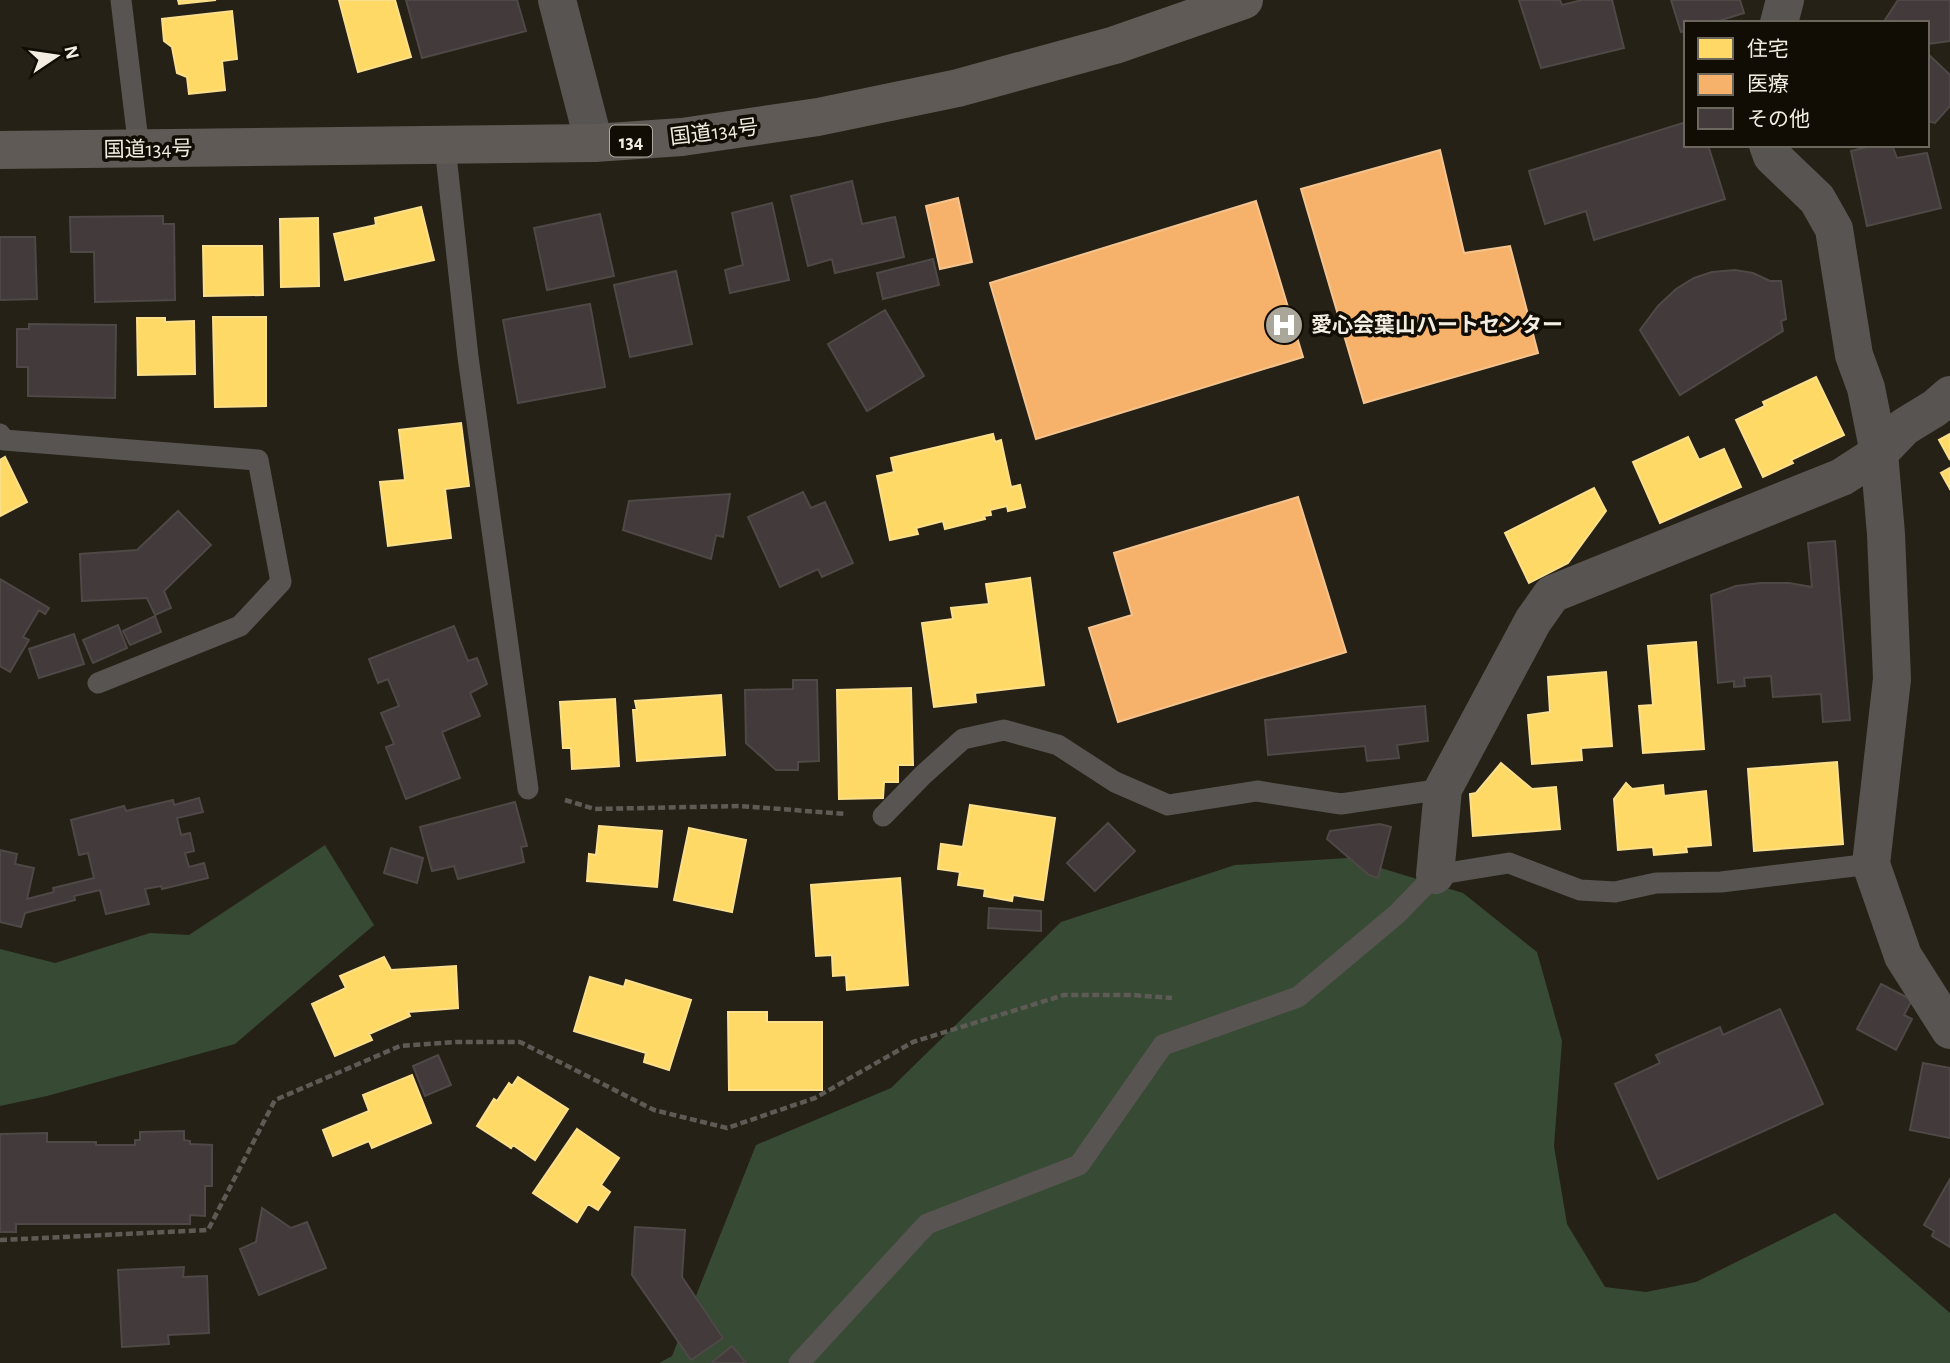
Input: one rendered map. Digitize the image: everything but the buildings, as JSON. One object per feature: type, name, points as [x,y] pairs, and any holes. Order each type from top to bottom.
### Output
[{"type":"highway","name":"国道134号","points":[[0,150],[445,146],[594,143],[682,137],[818,117],[958,88],[1115,45],[1244,0]]},
{"type":"street","points":[[557,0],[594,143]]},
{"type":"street","points":[[1780,21],[1785,0]]},
{"type":"street","points":[[1769,147],[1772,156],[1817,199],[1834,229],[1854,355],[1866,388],[1879,453],[1886,534],[1892,679],[1871,864],[1903,956],[1950,1030]]},
{"type":"street","points":[[1435,875],[1443,789],[1533,621],[1552,594],[1842,477],[1879,453],[1903,427],[1935,408],[1950,395]]},
{"type":"lane","points":[[121,0],[139,149]]},
{"type":"lane","points":[[445,146],[468,357],[528,789]]},
{"type":"lane","points":[[0,435],[4,440],[258,460],[281,582],[240,626],[98,683]]},
{"type":"lane","points":[[883,816],[963,739],[1004,730],[1058,745],[1115,782],[1168,805],[1257,791],[1341,804],[1443,789]]},
{"type":"lane","points":[[799,1363],[927,1224],[1079,1165],[1163,1045],[1298,997],[1397,914],[1435,875],[1509,863],[1580,890],[1615,892],[1656,883],[1721,882],[1871,864]]},
{"type":"path","points":[[528,789],[595,809],[740,806],[883,816]]},
{"type":"path","points":[[0,1240],[208,1230],[275,1100],[400,1046],[456,1042],[520,1042],[654,1110],[727,1128],[814,1098],[913,1042],[1063,995],[1133,995],[1184,999]]},
{"type":"green space","points":[[325,845],[374,925],[235,1044],[47,1096],[0,1106],[0,949],[55,963],[150,933],[189,935]]},
{"type":"green space","points":[[1348,858],[1463,893],[1537,952],[1562,1041],[1554,1146],[1567,1224],[1605,1287],[1646,1292],[1696,1282],[1835,1213],[1950,1313],[1950,1363],[659,1363],[672,1356],[756,1145],[891,1088],[1061,922],[1235,865]]},
{"type":"place","name":"愛心会葉山ハートセンター","points":[[1284,325]]}]
